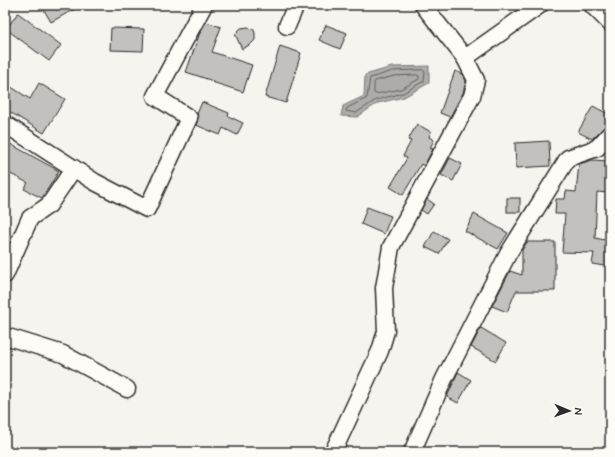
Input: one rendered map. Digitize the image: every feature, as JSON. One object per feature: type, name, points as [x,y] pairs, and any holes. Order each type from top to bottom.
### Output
[{"type":"street","points":[[5,124],[95,182],[147,209],[189,118],[155,96],[204,5]]},
{"type":"street","points":[[287,26],[296,5]]},
{"type":"street","points":[[333,452],[380,351],[386,331],[384,288],[391,247],[472,96],[476,80],[465,58],[423,5]]},
{"type":"street","points":[[465,58],[540,5]]},
{"type":"street","points":[[592,5],[610,24]]},
{"type":"street","points":[[412,452],[444,379],[508,254],[568,158],[597,148],[610,134]]},
{"type":"street","points":[[5,275],[30,218],[49,205],[74,168]]},
{"type":"street","points":[[5,336],[63,354],[127,389]]},
{"type":"water","points":[[429,66],[429,83],[404,97],[378,103],[357,117],[341,116],[343,106],[364,96],[365,75],[392,67]]},
{"type":"building","points":[[41,5],[82,5],[51,22]]},
{"type":"building","points":[[18,13],[61,45],[49,61],[6,29]]},
{"type":"building","points":[[206,22],[221,27],[212,52],[252,65],[243,92],[186,72],[199,35]]},
{"type":"building","points":[[326,25],[347,33],[340,49],[319,40]]},
{"type":"building","points":[[248,27],[254,30],[255,40],[242,49],[235,34],[241,28]]},
{"type":"building","points":[[111,28],[144,29],[143,51],[110,50]]},
{"type":"building","points":[[280,46],[301,53],[286,103],[265,97]]},
{"type":"building","points":[[455,71],[463,74],[466,81],[463,93],[450,117],[440,113]]},
{"type":"building","points":[[5,83],[30,99],[39,83],[65,99],[44,133],[5,109]]},
{"type":"building","points":[[202,102],[229,113],[228,116],[243,123],[237,135],[223,128],[220,135],[196,125],[198,118],[197,114]]},
{"type":"building","points":[[593,106],[610,115],[610,123],[592,139],[578,132]]},
{"type":"building","points":[[417,124],[431,132],[429,137],[434,140],[430,148],[433,149],[424,166],[421,164],[403,195],[390,187],[407,158],[403,156],[411,141],[408,140]]},
{"type":"building","points":[[5,141],[59,171],[42,198],[24,189],[28,183],[5,171]]},
{"type":"building","points":[[549,141],[550,166],[516,168],[515,143]]},
{"type":"building","points":[[450,158],[462,164],[453,181],[441,175]]},
{"type":"building","points":[[592,160],[610,161],[608,193],[597,192],[595,238],[610,241],[610,267],[592,264],[594,253],[562,252],[565,214],[555,214],[556,199],[565,199],[566,191],[576,192],[579,164]]},
{"type":"building","points":[[507,198],[520,198],[520,212],[507,212]]},
{"type":"building","points":[[427,199],[434,204],[427,214],[421,210]]},
{"type":"building","points":[[367,207],[391,216],[384,234],[361,224]]},
{"type":"building","points":[[474,214],[508,233],[498,249],[465,231]]},
{"type":"building","points":[[434,231],[448,239],[439,254],[425,247]]},
{"type":"building","points":[[527,242],[555,242],[555,291],[516,291],[507,312],[492,306],[510,271],[522,275],[522,250]]},
{"type":"building","points":[[481,328],[506,343],[496,361],[471,347]]},
{"type":"building","points":[[458,372],[471,380],[458,403],[447,397]]}]
